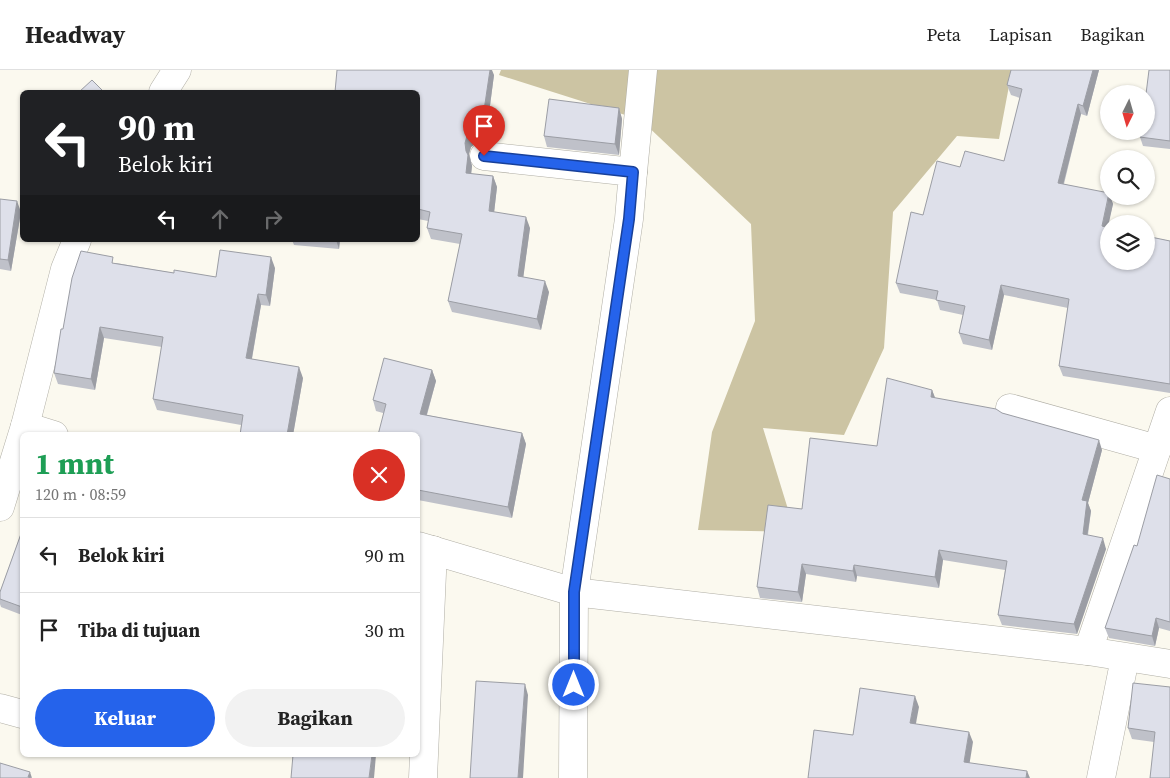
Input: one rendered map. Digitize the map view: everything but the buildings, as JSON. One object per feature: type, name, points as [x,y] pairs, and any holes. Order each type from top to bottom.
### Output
[{"type":"street","points":[[164,90],[177,70]]},
{"type":"street","points":[[573,778],[574,592],[628,228],[643,70]]},
{"type":"street","points":[[484,156],[633,172]]},
{"type":"street","points":[[23,432],[65,270],[76,242]]},
{"type":"street","points":[[1010,408],[1157,449]]},
{"type":"street","points":[[1088,651],[1170,410]]},
{"type":"street","points":[[25,426],[44,432]]},
{"type":"street","points":[[0,508],[20,442]]},
{"type":"street","points":[[423,778],[425,548],[574,592],[1088,651],[1170,664]]},
{"type":"street","points":[[1100,778],[1125,658]]},
{"type":"street","points":[[0,708],[20,713]]},
{"type":"shaded area","points":[[501,70],[1012,70],[999,139],[957,136],[893,212],[884,348],[844,435],[763,428],[795,532],[698,530],[712,432],[755,321],[751,224],[641,120],[499,75]]},
{"type":"route","points":[[484,156],[633,172],[629,219],[574,592],[574,685]]}]
